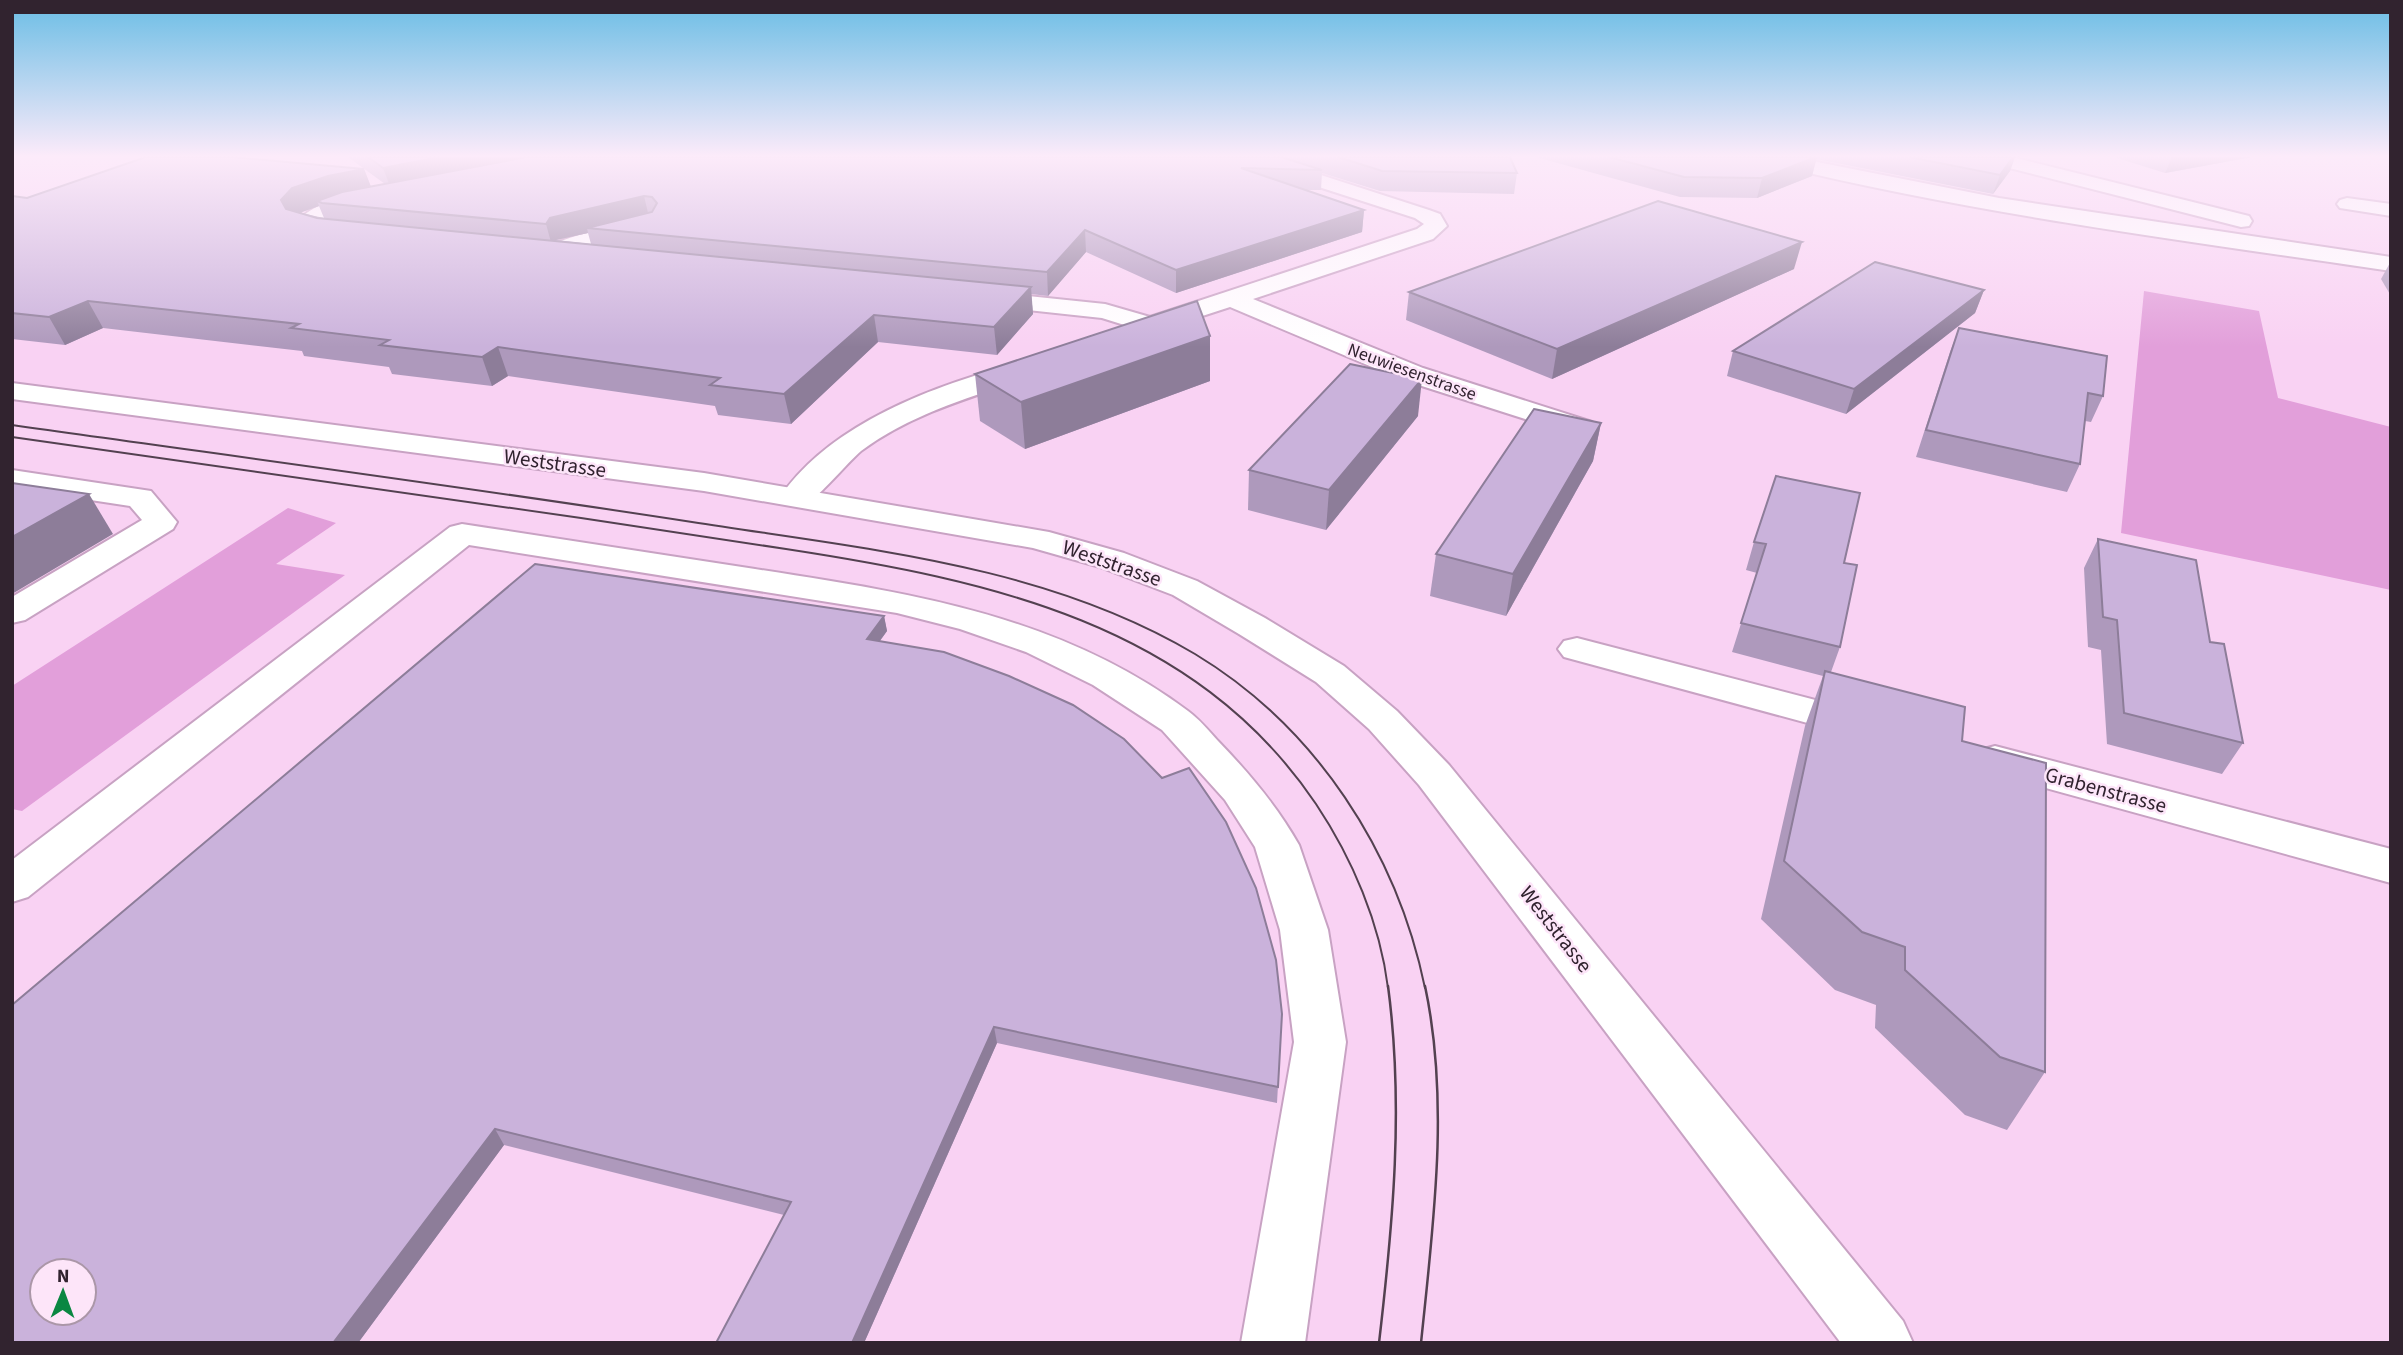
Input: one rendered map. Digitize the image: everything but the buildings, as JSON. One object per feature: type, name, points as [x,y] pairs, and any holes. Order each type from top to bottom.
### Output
[{"type":"street","points":[[309,220],[305,226],[328,233],[368,237]]},
{"type":"street","points":[[1106,341],[1425,234],[1436,226],[1433,220]]},
{"type":"street","points":[[2093,220],[2391,264]]},
{"type":"street","points":[[2237,220],[2284,233],[2305,242],[2317,253]]},
{"type":"street","points":[[550,255],[571,245],[649,226]]},
{"type":"street","points":[[525,253],[603,260]]},
{"type":"street","points":[[956,295],[1104,311],[1151,325]]},
{"type":"street","name":"Neuwiesenstrasse","points":[[1230,298],[1413,374],[1598,434]]},
{"type":"street","points":[[797,496],[842,452],[881,425],[942,399],[1049,361]]},
{"type":"street","name":"Weststrasse","points":[[12,390],[797,496],[1037,538],[1112,560],[1185,588],[1330,674],[1383,720],[1434,775],[1881,1343]]},
{"type":"street","points":[[12,479],[140,498],[161,522],[12,612]]},
{"type":"street","points":[[12,885],[462,534],[898,602],[973,621],[1039,644],[1107,677],[1176,721],[1240,790],[1277,845],[1304,930],[1320,1042],[1273,1343]]},
{"type":"street","points":[[1577,649],[1899,735]]},
{"type":"street","name":"Grabenstrasse","points":[[1961,751],[2391,866]]},
{"type":"shaded area","points":[[2144,291],[2259,311],[2278,398],[2391,427],[2391,590],[2121,533]]},
{"type":"shaded area","points":[[288,508],[336,523],[276,564],[345,575],[22,811],[12,809],[12,686]]},
{"type":"tram line","points":[[12,425],[821,541],[951,564],[1077,599],[1137,624],[1195,654],[1238,684],[1278,718],[1314,756],[1345,797],[1372,842],[1394,889],[1412,938],[1425,988]]},
{"type":"tram line","points":[[12,437],[862,561],[937,576],[1010,596],[1081,620],[1148,652],[1210,692],[1266,742],[1316,804],[1341,846],[1371,915],[1388,988]]},
{"type":"tram line","points":[[1379,1343],[1395,1164],[1395,1076],[1388,986]]},
{"type":"tram line","points":[[1421,1343],[1434,1209],[1438,1120],[1437,1075],[1425,986]]}]
